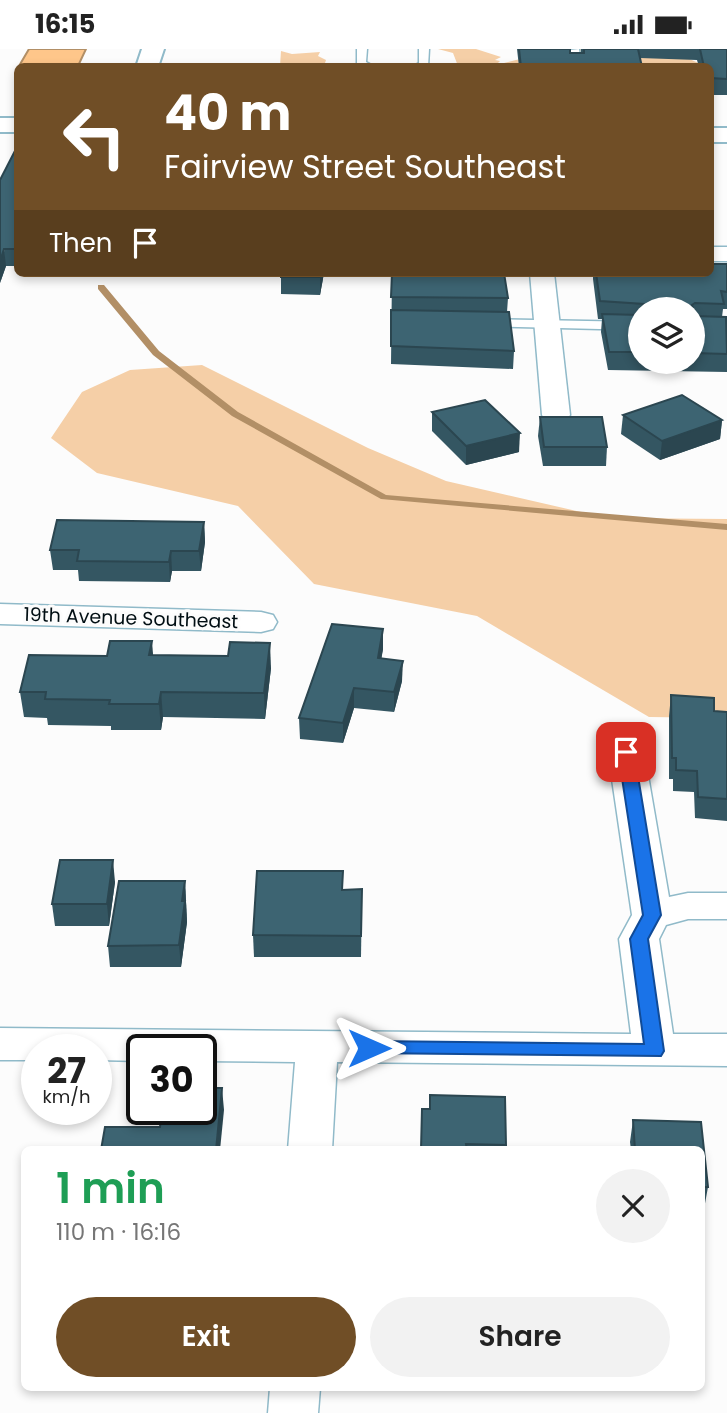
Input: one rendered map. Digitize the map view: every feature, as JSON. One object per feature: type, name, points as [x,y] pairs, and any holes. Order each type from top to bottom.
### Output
[{"type":"street","points":[[542,277],[556,415]]},
{"type":"street","name":"19th Avenue Southeast","points":[[0,614],[261,621]]},
{"type":"street","points":[[626,752],[652,915],[639,939],[654,1051]]},
{"type":"street","points":[[652,915],[688,906],[727,906]]},
{"type":"street","points":[[0,1044],[727,1050]]},
{"type":"street","points":[[310,1146],[317,1048]]},
{"type":"street","points":[[293,1413],[295,1391]]},
{"type":"lane","points":[[477,323],[628,326]]},
{"type":"shaded area","points":[[29,49],[86,49],[79,63],[21,63]]},
{"type":"shaded area","points":[[438,49],[476,49],[501,57],[495,60],[500,61],[498,63],[457,63],[453,53]]},
{"type":"shaded area","points":[[532,49],[686,49],[685,57],[698,63],[504,63],[520,59]]},
{"type":"shaded area","points":[[281,51],[292,54],[320,52],[318,56],[326,60],[325,63],[280,63]]},
{"type":"shaded area","points":[[202,365],[368,448],[446,481],[607,518],[727,519],[727,718],[649,717],[477,616],[314,584],[238,506],[97,473],[51,438],[82,392],[130,370]]},
{"type":"building","points":[[519,49],[570,49],[570,53],[584,53],[584,49],[638,49],[641,63],[521,63]]},
{"type":"building","points":[[700,49],[727,49],[727,79],[714,78],[714,63],[703,63]]},
{"type":"building","points":[[14,153],[14,249],[4,249],[0,261],[0,180]]},
{"type":"building","points":[[714,264],[727,264],[727,292],[721,291],[724,304],[705,303],[705,297],[628,297],[628,303],[600,301],[597,277],[714,277]]},
{"type":"building","points":[[392,277],[505,277],[508,298],[391,297]]},
{"type":"building","points":[[391,310],[509,312],[514,351],[391,346]]},
{"type":"building","points":[[602,314],[628,315],[628,352],[609,352]]},
{"type":"building","points":[[705,316],[726,317],[727,354],[705,353]]},
{"type":"building","points":[[682,395],[722,420],[662,441],[623,415]]},
{"type":"building","points":[[485,400],[520,433],[466,446],[432,412]]},
{"type":"building","points":[[540,417],[602,417],[607,447],[544,447]]},
{"type":"building","points":[[57,520],[204,522],[199,551],[171,551],[169,562],[77,561],[79,550],[50,550]]},
{"type":"building","points":[[332,624],[383,629],[378,658],[403,661],[394,692],[354,688],[343,723],[299,718]]},
{"type":"building","points":[[110,641],[152,641],[149,655],[228,656],[230,642],[270,643],[264,693],[161,692],[159,704],[109,704],[110,700],[45,699],[46,692],[20,692],[29,655],[107,656]]},
{"type":"building","points":[[671,695],[714,698],[714,711],[727,712],[727,799],[698,797],[697,771],[676,770],[676,758],[672,758]]},
{"type":"building","points":[[60,860],[113,860],[107,904],[52,904]]},
{"type":"building","points":[[257,871],[343,871],[342,890],[362,889],[361,936],[253,935]]},
{"type":"building","points":[[119,881],[185,881],[179,945],[108,946]]},
{"type":"building","points":[[217,1088],[222,1088],[216,1146],[102,1146],[105,1127],[217,1125]]},
{"type":"building","points":[[430,1095],[505,1097],[506,1145],[421,1146],[422,1109],[430,1109]]},
{"type":"building","points":[[633,1120],[701,1122],[704,1146],[635,1146]]},
{"type":"building","points":[[705,1159],[708,1187],[705,1187]]},
{"type":"waterway","points":[[101,287],[156,353],[235,414],[384,497],[727,527]]},
{"type":"route","points":[[369,1048],[654,1051],[639,939],[652,915],[626,752]]}]
